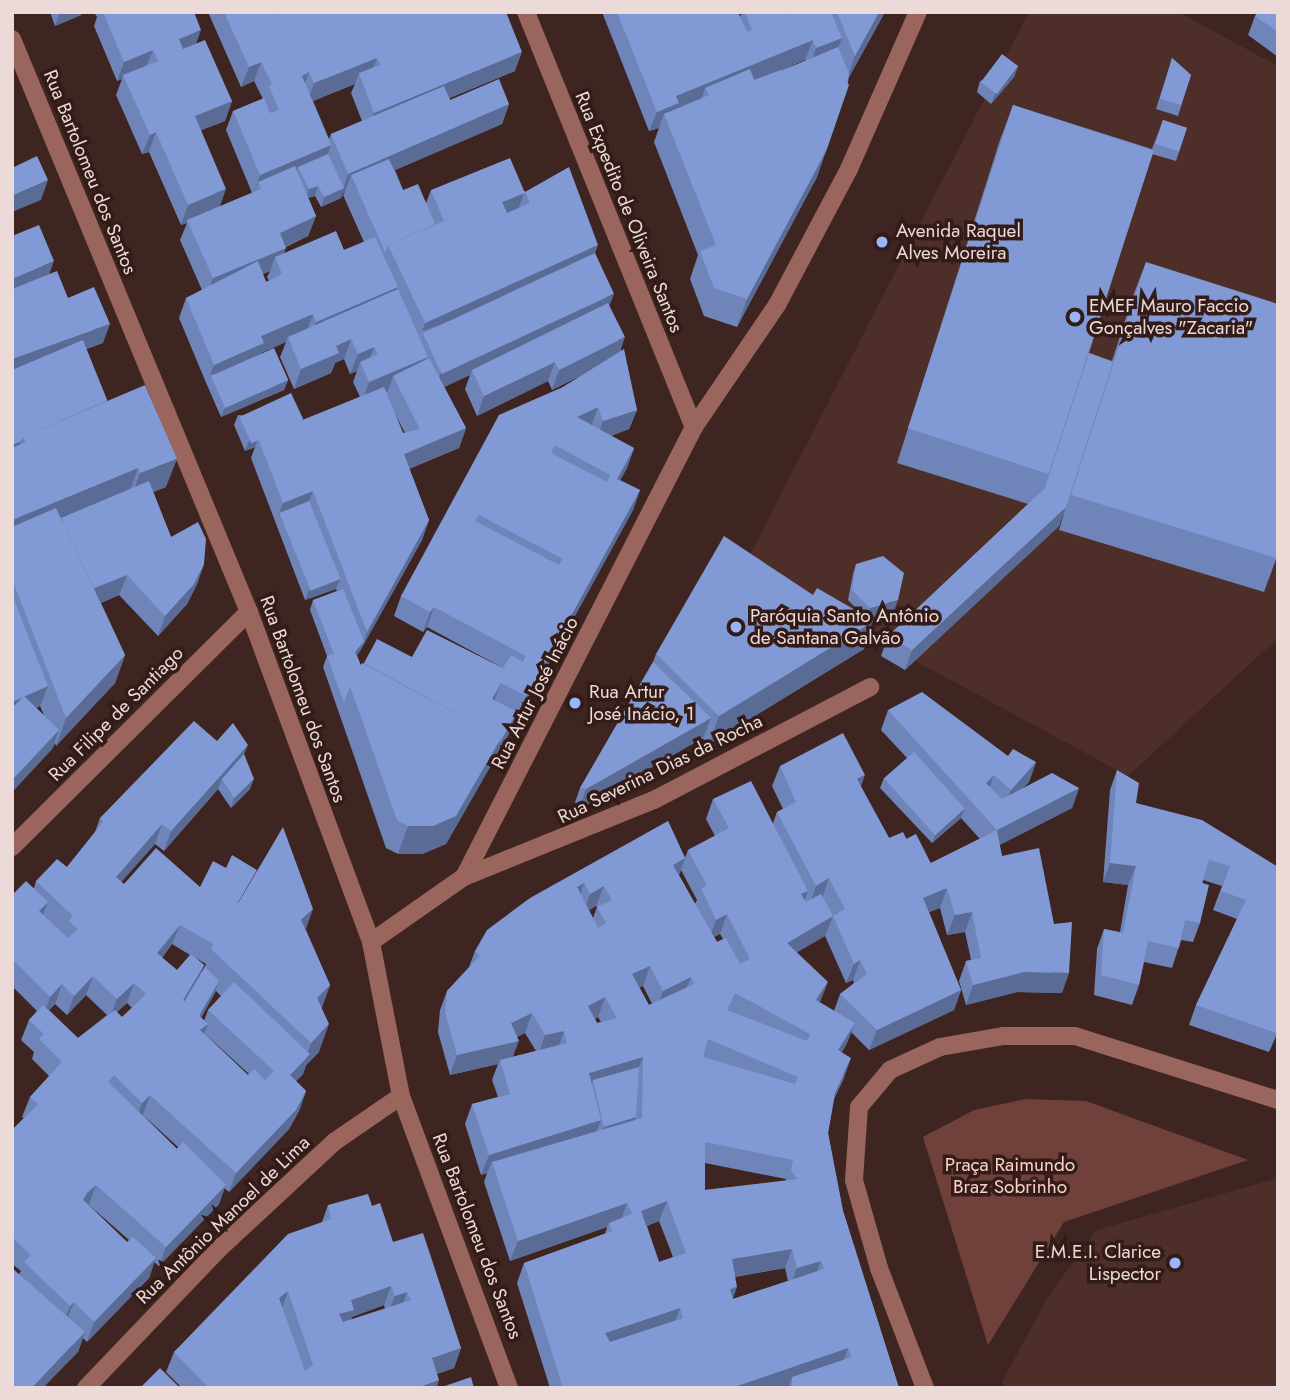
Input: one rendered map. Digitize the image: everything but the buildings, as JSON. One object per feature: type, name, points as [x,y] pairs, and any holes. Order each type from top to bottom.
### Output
[{"type":"street","name":"Rua Expedito de Oliveira Santos","points":[[526,12],[694,427]]},
{"type":"street","points":[[694,427],[777,305],[849,169],[918,12]]},
{"type":"street","name":"Rua Bartolomeu dos Santos","points":[[12,39],[249,612],[371,942],[401,1096],[509,1388]]},
{"type":"street","name":"Rua Artur José Inácio","points":[[371,942],[464,877],[694,427]]},
{"type":"street","name":"Rua Filipe de Santiago","points":[[12,847],[249,612]]},
{"type":"street","name":"Rua Severina Dias da Rocha","points":[[464,877],[654,800],[870,687]]},
{"type":"street","points":[[925,1388],[879,1268],[854,1180],[859,1107],[890,1070],[940,1047],[1004,1036],[1075,1036],[1278,1100]]},
{"type":"street","name":"Rua Antônio Manoel de Lima","points":[[86,1388],[220,1248],[324,1151],[401,1096]]},
{"type":"shaded area","name":"EMEF Mauro Faccio Gonçalves \"Zacaria\"","points":[[1029,12],[1178,12],[1278,66],[1278,638],[1128,776],[743,568]]},
{"type":"shaded area","name":"E.M.E.I. Clarice Lispector","points":[[1278,1178],[1278,1388],[1006,1388],[1002,1382],[1049,1295],[1097,1230]]},
{"type":"green space","name":"Praça Raimundo Braz Sobrinho","points":[[1026,1099],[1086,1101],[1248,1160],[1064,1222],[988,1345],[923,1137],[974,1110]]},
{"type":"place","name":"Avenida Raquel Alves Moreira","points":[[882,242]]},
{"type":"place","name":"EMEF Mauro Faccio Gonçalves \"Zacaria\"","points":[[1075,317]]},
{"type":"place","name":"Paróquia Santo Antônio de Santana Galvão","points":[[736,627]]},
{"type":"place","name":"Rua Artur José Inácio, 1","points":[[575,703]]},
{"type":"place","name":"E.M.E.I. Clarice Lispector","points":[[1175,1263]]}]
